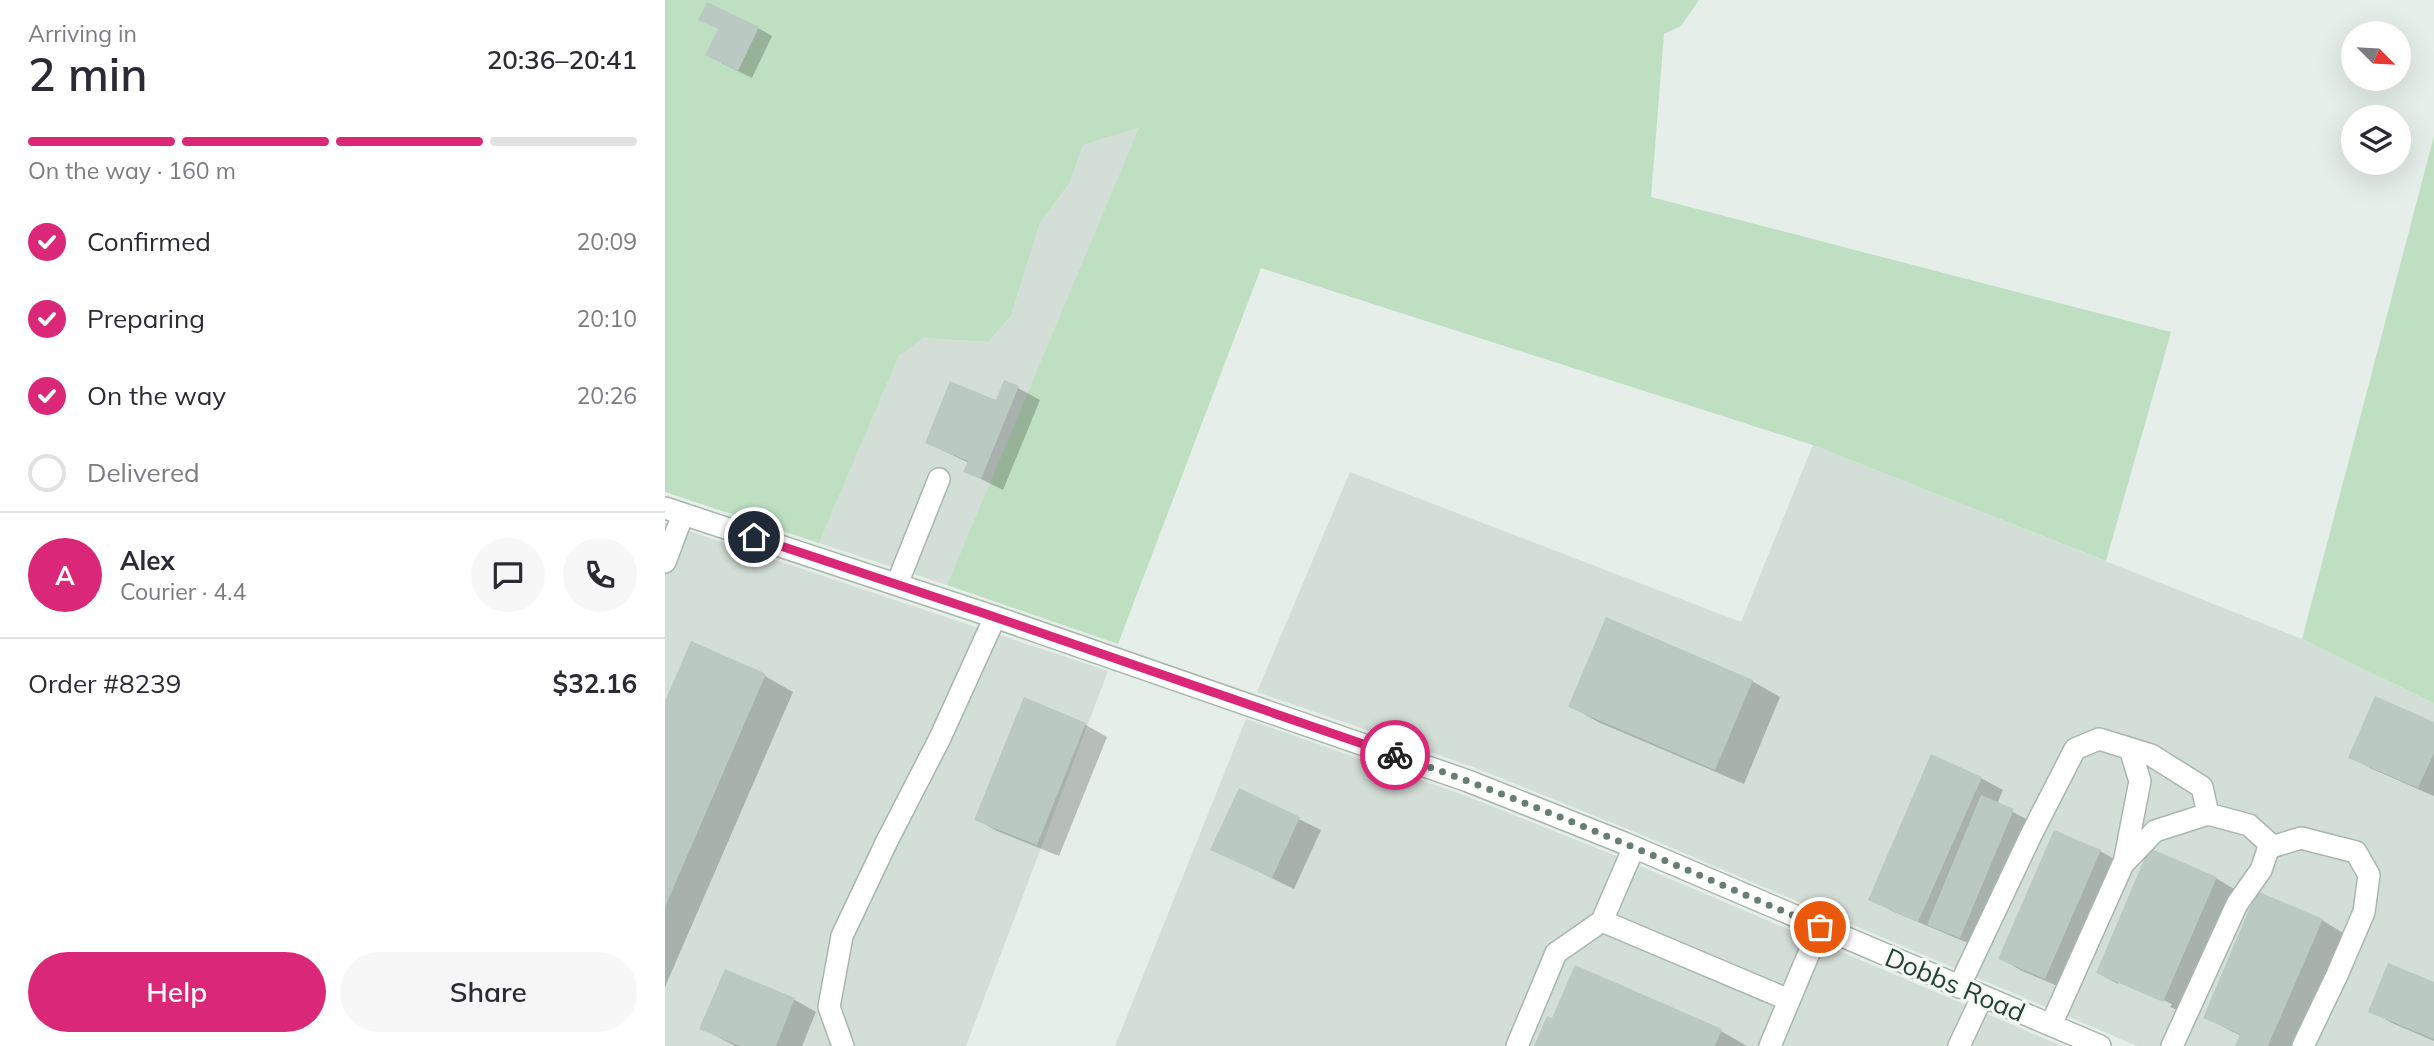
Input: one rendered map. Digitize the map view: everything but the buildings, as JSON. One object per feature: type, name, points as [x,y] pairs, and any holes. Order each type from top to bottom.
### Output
[{"type":"street","points":[[897,584],[939,479]]},
{"type":"street","points":[[665,562],[674,511]]},
{"type":"street","name":"Dobbs Road","points":[[674,511],[995,617],[1468,781],[2100,1046]]},
{"type":"street","points":[[843,1046],[829,1006],[842,936],[940,738],[995,617]]},
{"type":"street","points":[[1959,988],[2075,749],[2099,739],[2151,755],[2202,787],[2209,814]]},
{"type":"street","points":[[2051,1026],[2123,864],[2140,781],[2130,749]]},
{"type":"street","points":[[2123,864],[2155,831],[2209,814],[2249,825],[2270,844],[2261,870],[2237,904],[2172,1046]]},
{"type":"street","points":[[2268,848],[2301,838],[2356,852],[2369,875],[2364,912],[2303,1046]]},
{"type":"street","points":[[1517,1046],[1556,953],[1602,921],[1633,848]]},
{"type":"street","points":[[1602,921],[1790,1000]]},
{"type":"street","points":[[1770,1046],[1820,927]]},
{"type":"street","points":[[1959,1046],[1982,997]]},
{"type":"shaded area","points":[[1140,128],[947,585],[819,543],[899,356],[923,338],[988,342],[1011,316],[1040,223],[1070,182],[1083,145]]},
{"type":"shaded area","points":[[1813,445],[2302,639],[2434,703],[2434,1046],[2137,1046],[1630,830],[1473,767],[1257,692],[1350,472],[1741,622]]},
{"type":"shaded area","points":[[665,523],[1108,671],[966,1046],[665,1046]]},
{"type":"shaded area","points":[[1246,719],[1464,795],[1619,857],[2062,1046],[1115,1046]]},
{"type":"green space","points":[[665,0],[1699,0],[1681,26],[1664,34],[1651,197],[2171,332],[2106,561],[1813,445],[1261,268],[1118,644],[947,585],[1139,128],[1083,145],[1070,182],[1040,223],[1011,316],[988,342],[923,338],[899,356],[819,543],[665,492]]},
{"type":"green space","points":[[2434,136],[2434,703],[2302,639]]},
{"type":"way so far","points":[[1395,755],[1624,843],[1820,927]]},
{"type":"route","points":[[754,537],[1395,755]]}]
